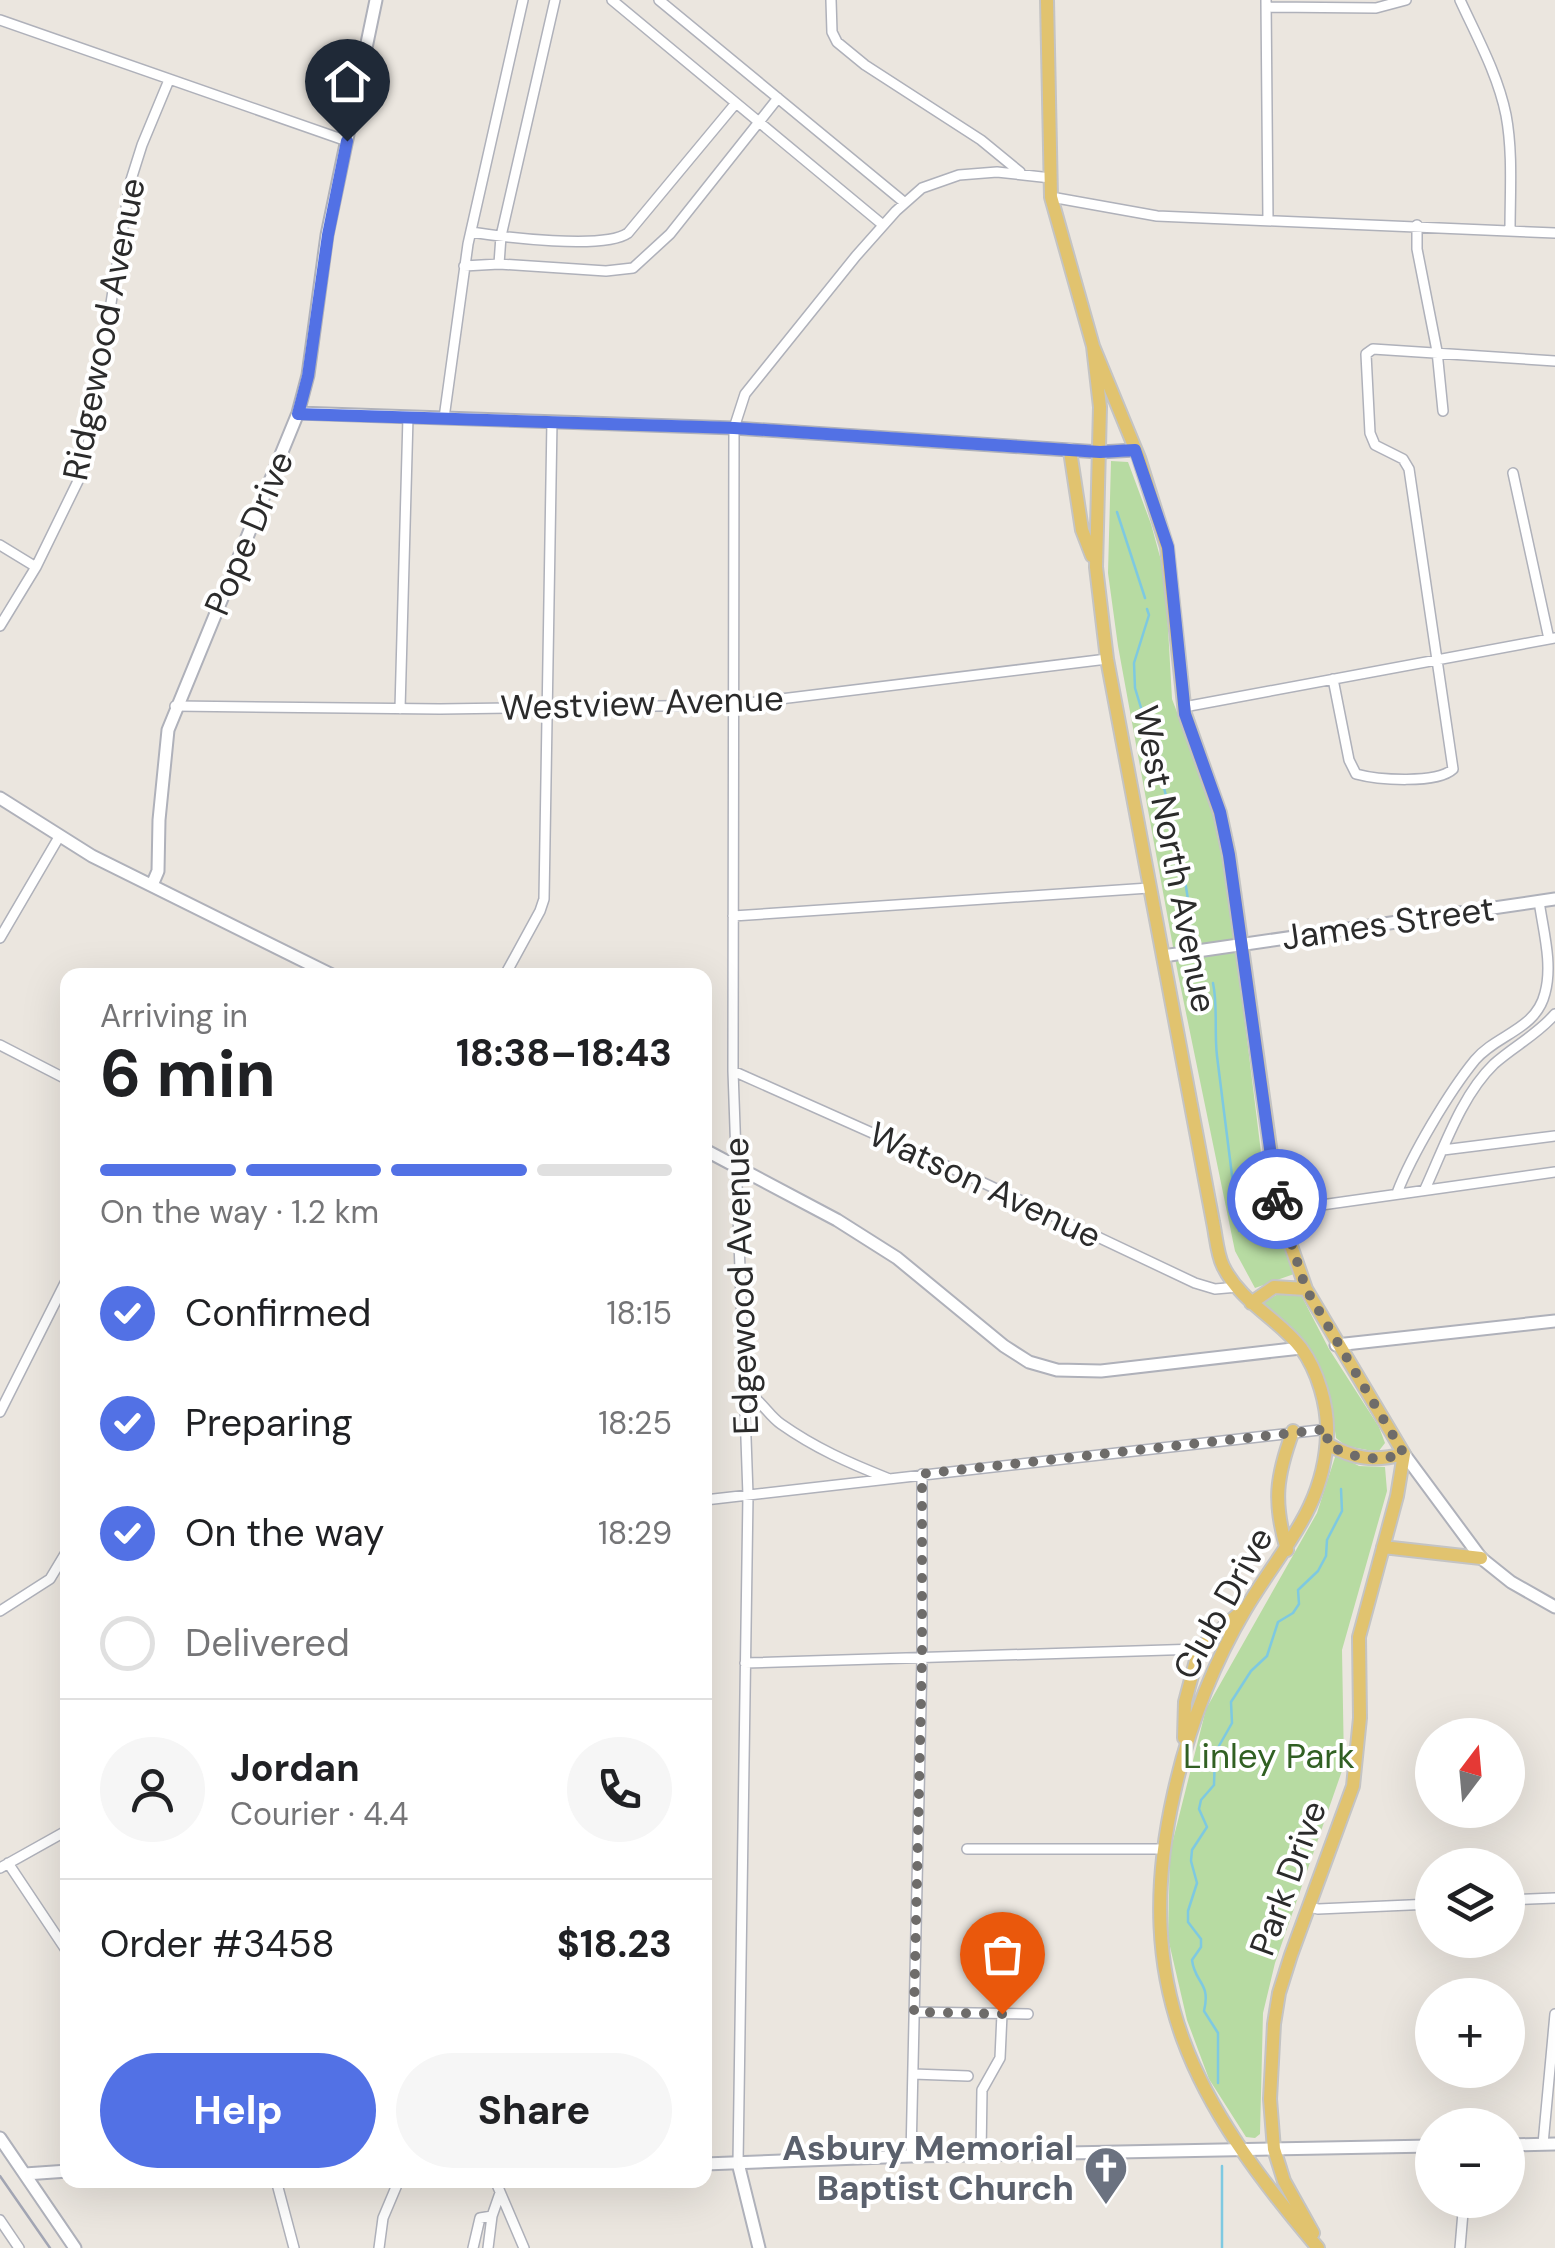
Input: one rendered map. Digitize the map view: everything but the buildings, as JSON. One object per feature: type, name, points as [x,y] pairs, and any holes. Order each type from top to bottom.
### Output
[{"type":"main road","points":[[1047,0],[1051,197],[1093,346],[1168,547],[1184,706],[1220,812],[1229,855],[1279,1211],[1306,1289],[1404,1454],[1381,1460],[1362,1459],[1327,1436],[1319,1384],[1301,1348]]},
{"type":"main road","name":"West North Avenue","points":[[1093,346],[1100,407],[1096,567],[1106,659],[1213,1222],[1223,1266],[1251,1304],[1301,1348]]},
{"type":"main road","points":[[1070,451],[1082,530],[1096,567]]},
{"type":"main road","points":[[1251,1304],[1274,1287],[1306,1289]]},
{"type":"main road","points":[[1287,1550],[1276,1493],[1293,1431]]},
{"type":"main road","name":"Club Drive","points":[[1319,2248],[1240,2150],[1193,2065],[1168,1996],[1159,1920],[1163,1849],[1183,1753],[1211,1680],[1246,1609],[1287,1550],[1315,1496],[1327,1436]]},
{"type":"main road","name":"Park Drive","points":[[1319,2248],[1284,2181],[1274,2148],[1270,2099],[1274,2024],[1279,1993],[1353,1786],[1360,1718],[1359,1637],[1404,1454]]},
{"type":"main road","points":[[1383,1547],[1482,1558]]},
{"type":"main road","points":[[1183,1753],[1186,1702],[1199,1649],[1246,1609]]},
{"type":"street","name":"Pope Drive","points":[[152,885],[158,871],[168,730],[298,414],[308,376],[328,235],[376,0]]},
{"type":"street","points":[[444,418],[464,266],[523,0]]},
{"type":"street","points":[[498,264],[554,0]]},
{"type":"street","points":[[612,0],[883,225]]},
{"type":"street","points":[[659,0],[905,203]]},
{"type":"street","points":[[831,0],[832,32],[837,42],[865,65],[982,140],[1020,172]]},
{"type":"street","points":[[1268,220],[1266,4],[1376,8],[1406,0]]},
{"type":"street","points":[[1460,0],[1506,112],[1510,135],[1510,231]]},
{"type":"street","points":[[0,20],[347,141]]},
{"type":"street","name":"Ridgewood Avenue","points":[[0,626],[36,568],[78,482],[90,436],[130,183],[169,80]]},
{"type":"street","points":[[464,266],[633,268],[670,234],[778,98]]},
{"type":"street","points":[[471,232],[594,241],[620,239],[736,104]]},
{"type":"street","name":"Edgewood Avenue","points":[[738,2163],[748,1496],[733,1071],[734,428],[745,394],[883,225],[922,188],[960,175],[1020,172],[1051,178]]},
{"type":"street","points":[[1051,197],[1157,216],[1555,233]]},
{"type":"street","points":[[1417,225],[1417,249],[1437,351],[1442,412]]},
{"type":"street","points":[[1334,679],[1349,760],[1356,774],[1370,778],[1446,776],[1453,769],[1409,468],[1402,459],[1375,445],[1370,432],[1366,354],[1374,349],[1437,351],[1555,361]]},
{"type":"street","points":[[298,414],[734,428],[1070,451],[1135,450]]},
{"type":"street","points":[[400,709],[408,417]]},
{"type":"street","points":[[509,968],[544,899],[552,421]]},
{"type":"street","points":[[1184,706],[1552,639],[1513,472]]},
{"type":"street","points":[[0,544],[36,568]]},
{"type":"street","name":"Westview Avenue","points":[[176,706],[732,706],[1106,659]]},
{"type":"street","points":[[0,798],[59,838],[318,968]]},
{"type":"street","points":[[0,938],[59,838]]},
{"type":"street","points":[[733,916],[1150,888]]},
{"type":"street","name":"James Street","points":[[1163,956],[1555,899]]},
{"type":"street","points":[[1397,1193],[1476,1059],[1524,1026],[1545,994],[1551,967],[1539,901]]},
{"type":"street","points":[[1425,1189],[1473,1090],[1495,1064],[1538,1034],[1555,1014]]},
{"type":"street","points":[[0,1045],[60,1076]]},
{"type":"street","name":"Watson Avenue","points":[[733,1071],[1195,1282],[1215,1289],[1238,1287]]},
{"type":"street","points":[[1444,1150],[1555,1136]]},
{"type":"street","points":[[712,1153],[837,1220],[897,1258],[1029,1362],[1057,1370],[1100,1370],[1301,1348]]},
{"type":"street","points":[[1279,1211],[1555,1172]]},
{"type":"street","points":[[0,1412],[60,1293]]},
{"type":"street","points":[[1336,1344],[1555,1321]]},
{"type":"street","points":[[746,1393],[754,1396],[776,1421],[825,1453],[889,1479]]},
{"type":"street","points":[[712,1499],[1293,1431],[1327,1436]]},
{"type":"street","points":[[1404,1454],[1482,1558],[1511,1582],[1555,1607]]},
{"type":"street","points":[[911,2156],[922,1474]]},
{"type":"street","points":[[0,1611],[50,1579],[60,1562]]},
{"type":"street","points":[[744,1663],[1199,1649]]},
{"type":"street","points":[[60,1834],[4,1866],[60,1943]]},
{"type":"street","points":[[968,1849],[1163,1849]]},
{"type":"street","points":[[1525,1899],[1555,1898]]},
{"type":"street","points":[[1309,1907],[1415,1905]]},
{"type":"street","points":[[914,2012],[1028,2014]]},
{"type":"street","points":[[981,2155],[982,2090],[1000,2058],[1002,2014]]},
{"type":"street","points":[[1549,2144],[1555,2015]]},
{"type":"street","points":[[913,2074],[968,2076]]},
{"type":"street","points":[[0,2138],[75,2248]]},
{"type":"street","points":[[712,2164],[1415,2146]]},
{"type":"street","points":[[738,2163],[759,2248]]},
{"type":"street","points":[[25,2174],[60,2172]]},
{"type":"street","points":[[278,2188],[294,2248]]},
{"type":"street","points":[[379,2248],[383,2218],[396,2188]]},
{"type":"street","points":[[498,2188],[524,2248]]},
{"type":"street","points":[[488,2248],[500,2193]]},
{"type":"street","points":[[473,2248],[480,2218],[492,2216]]},
{"type":"street","points":[[1460,2248],[1462,2218]]},
{"type":"street","points":[[0,2220],[19,2248]]},
{"type":"green space","points":[[1111,461],[1128,462],[1151,524],[1165,575],[1172,699],[1216,816],[1224,852],[1266,1193],[1294,1274],[1255,1288],[1235,1251],[1178,974],[1118,646],[1108,573]]},
{"type":"green space","points":[[1280,1293],[1301,1295],[1329,1349],[1379,1427],[1385,1443],[1378,1452],[1346,1446],[1336,1438],[1329,1394],[1315,1362],[1306,1347],[1262,1303]]},
{"type":"green space","name":"Linley Park","points":[[1336,1454],[1359,1466],[1385,1467],[1387,1491],[1342,1650],[1344,1765],[1275,1963],[1263,2013],[1260,2134],[1246,2137],[1209,2079],[1187,2020],[1168,1938],[1170,1852],[1206,1709],[1317,1513]]},
{"type":"waterway","points":[[1117,512],[1145,598]]},
{"type":"waterway","points":[[1147,609],[1149,615],[1134,663],[1135,688],[1159,767],[1190,912]]},
{"type":"waterway","points":[[1213,983],[1217,1056],[1239,1231]]},
{"type":"waterway","points":[[1218,2083],[1218,2033],[1204,2011],[1206,1994],[1192,1960],[1201,1947],[1201,1939],[1188,1922],[1197,1883],[1192,1850],[1207,1827],[1199,1809],[1201,1800],[1214,1785],[1215,1753],[1232,1723],[1231,1702],[1251,1671],[1267,1656],[1278,1622],[1293,1613],[1299,1604],[1298,1590],[1318,1571],[1326,1556],[1327,1540],[1342,1511],[1341,1489]]},
{"type":"waterway","points":[[1222,2166],[1222,2248]]},
{"type":"railway","points":[[0,2176],[50,2248]]},
{"type":"way so far","points":[[1002,2014],[914,2012],[922,1474],[1328,1429],[1327,1444],[1344,1454],[1381,1460],[1404,1454],[1306,1289],[1277,1199]]},
{"type":"place","name":"Asbury Memorial Baptist Church","points":[[1106,2206]]},
{"type":"route","points":[[347,141],[328,235],[308,376],[298,414],[734,428],[1100,452],[1135,450],[1168,547],[1185,714],[1220,812],[1229,855],[1277,1199]]}]
